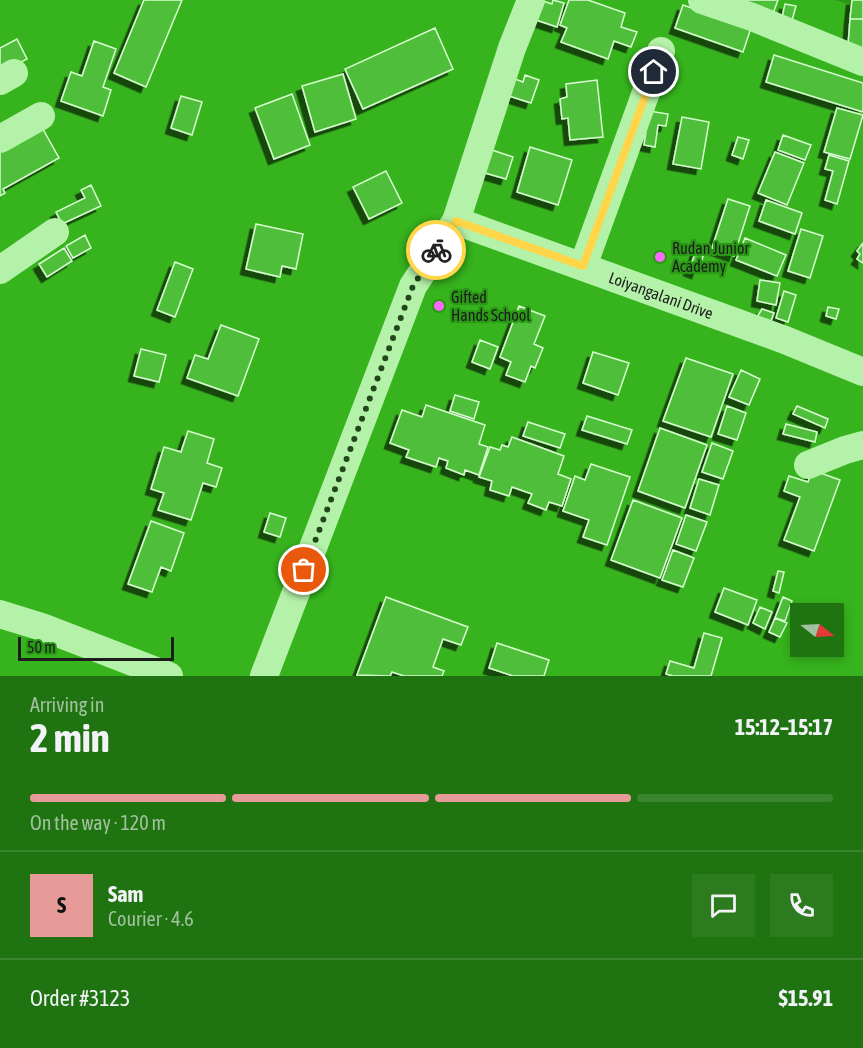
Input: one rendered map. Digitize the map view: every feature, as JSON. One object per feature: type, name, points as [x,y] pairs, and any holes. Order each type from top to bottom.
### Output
[{"type":"street","points":[[264,676],[413,286],[456,221],[512,48],[531,0]]},
{"type":"street","points":[[702,0],[752,17],[863,62]]},
{"type":"street","points":[[583,266],[661,51]]},
{"type":"street","points":[[0,139],[41,116]]},
{"type":"street","name":"Loiyangalani Drive","points":[[456,221],[785,340],[863,372]]},
{"type":"street","points":[[0,270],[55,232]]},
{"type":"street","points":[[808,465],[845,450],[863,446]]},
{"type":"street","points":[[0,614],[42,627],[169,676]]},
{"type":"green space","points":[[0,0],[835,0],[863,9],[863,676],[0,676]]},
{"type":"building","points":[[144,0],[182,0],[146,87],[114,73]]},
{"type":"building","points":[[553,0],[564,3],[557,27],[536,20],[543,1],[552,4]]},
{"type":"building","points":[[569,0],[588,0],[625,13],[621,27],[637,32],[631,47],[614,41],[608,59],[561,42],[567,28],[560,25]]},
{"type":"building","points":[[717,0],[778,0],[771,19]]},
{"type":"building","points":[[852,0],[863,0],[863,19],[850,19]]},
{"type":"building","points":[[785,4],[796,6],[791,24],[781,22]]},
{"type":"building","points":[[683,5],[751,28],[743,52],[675,28]]},
{"type":"building","points":[[850,19],[863,19],[863,48],[848,46]]},
{"type":"building","points":[[435,28],[453,69],[363,109],[345,69]]},
{"type":"building","points":[[17,39],[27,59],[0,73],[0,48]]},
{"type":"building","points":[[94,41],[116,49],[103,87],[111,90],[103,116],[61,101],[71,72],[82,76]]},
{"type":"building","points":[[774,55],[863,83],[863,112],[766,82]]},
{"type":"building","points":[[343,74],[356,119],[315,132],[302,86]]},
{"type":"building","points":[[525,75],[539,80],[531,103],[509,96],[515,79],[523,82]]},
{"type":"building","points":[[597,80],[603,137],[570,140],[568,118],[562,119],[560,99],[567,97],[566,84]]},
{"type":"building","points":[[292,94],[310,145],[274,159],[255,108]]},
{"type":"building","points":[[181,96],[202,102],[192,135],[171,128]]},
{"type":"building","points":[[837,108],[863,115],[850,159],[824,152]]},
{"type":"building","points":[[649,111],[668,114],[666,126],[658,125],[655,147],[644,145]]},
{"type":"building","points":[[682,117],[709,122],[701,169],[673,164]]},
{"type":"building","points":[[39,122],[59,158],[3,189],[5,193],[0,196],[0,144]]},
{"type":"building","points":[[783,135],[811,145],[805,160],[778,150]]},
{"type":"building","points":[[738,137],[749,140],[743,159],[732,155]]},
{"type":"building","points":[[530,147],[572,160],[558,205],[517,192]]},
{"type":"building","points":[[492,150],[513,157],[506,179],[485,173]]},
{"type":"building","points":[[775,152],[804,163],[787,205],[758,193]]},
{"type":"building","points":[[829,155],[849,161],[837,204],[825,200],[833,171],[825,169]]},
{"type":"building","points":[[386,171],[402,203],[369,219],[353,187]]},
{"type":"building","points":[[91,185],[101,206],[62,224],[56,212],[85,198],[81,190]]},
{"type":"building","points":[[728,199],[750,206],[734,256],[712,248]]},
{"type":"building","points":[[766,200],[802,213],[795,234],[759,221]]},
{"type":"building","points":[[256,224],[303,234],[296,269],[282,266],[280,277],[246,269]]},
{"type":"building","points":[[801,229],[823,236],[810,278],[788,271]]},
{"type":"building","points":[[85,235],[91,248],[73,258],[66,246]]},
{"type":"building","points":[[745,238],[786,255],[777,276],[736,260]]},
{"type":"building","points":[[863,243],[863,263],[857,259],[860,254],[857,251]]},
{"type":"building","points":[[64,248],[72,261],[47,277],[39,264]]},
{"type":"building","points":[[697,248],[705,251],[697,273],[689,270]]},
{"type":"building","points":[[175,262],[193,269],[175,317],[157,310]]},
{"type":"building","points":[[760,280],[780,283],[776,305],[757,301]]},
{"type":"building","points":[[784,291],[796,295],[788,322],[776,318]]},
{"type":"building","points":[[519,306],[545,316],[534,344],[543,348],[535,368],[531,366],[525,382],[506,375],[511,362],[500,357]]},
{"type":"building","points":[[828,307],[839,309],[836,319],[826,316]]},
{"type":"building","points":[[762,309],[774,313],[771,321],[757,317]]},
{"type":"building","points":[[221,325],[259,339],[238,396],[187,378],[195,355],[208,359]]},
{"type":"building","points":[[480,340],[498,347],[490,369],[472,362]]},
{"type":"building","points":[[141,349],[166,355],[159,382],[134,376]]},
{"type":"building","points":[[593,352],[629,363],[618,395],[583,383]]},
{"type":"building","points":[[686,358],[733,374],[711,437],[663,421]]},
{"type":"building","points":[[741,370],[760,379],[749,405],[729,397]]},
{"type":"building","points":[[455,395],[479,402],[474,419],[450,411]]},
{"type":"building","points":[[426,405],[485,425],[479,444],[488,447],[479,475],[465,470],[464,475],[446,468],[448,461],[439,458],[436,467],[406,457],[409,450],[390,443],[402,410],[422,417]]},
{"type":"building","points":[[727,406],[746,413],[737,440],[718,434]]},
{"type":"building","points":[[797,406],[828,419],[825,428],[793,414]]},
{"type":"building","points":[[587,416],[632,430],[627,444],[582,430]]},
{"type":"building","points":[[528,422],[565,434],[560,448],[523,436]]},
{"type":"building","points":[[786,424],[817,432],[815,442],[783,434]]},
{"type":"building","points":[[660,428],[707,445],[685,508],[638,491]]},
{"type":"building","points":[[188,431],[214,439],[207,463],[222,468],[216,487],[203,483],[191,520],[158,510],[164,493],[151,489],[164,447],[181,452]]},
{"type":"building","points":[[512,437],[564,456],[558,474],[571,479],[562,506],[549,502],[546,510],[528,503],[532,494],[512,487],[509,496],[490,490],[492,481],[479,477],[490,447],[500,450],[502,445],[508,447]]},
{"type":"building","points":[[712,443],[733,451],[723,479],[702,472]]},
{"type":"building","points":[[591,464],[630,477],[607,545],[583,537],[589,520],[563,511],[575,476],[585,480]]},
{"type":"building","points":[[812,470],[840,480],[814,551],[784,540],[800,497],[784,491],[789,476],[808,482]]},
{"type":"building","points":[[699,479],[719,485],[710,515],[690,508]]},
{"type":"building","points":[[633,500],[682,518],[660,578],[611,560]]},
{"type":"building","points":[[270,513],[286,518],[280,537],[264,532]]},
{"type":"building","points":[[686,515],[707,522],[696,551],[676,544]]},
{"type":"building","points":[[151,521],[184,533],[171,571],[161,567],[152,592],[128,584]]},
{"type":"building","points":[[673,550],[694,558],[683,587],[662,580]]},
{"type":"building","points":[[778,571],[784,572],[779,593],[773,591]]},
{"type":"building","points":[[724,588],[757,600],[748,625],[715,612]]},
{"type":"building","points":[[386,597],[468,627],[461,645],[443,639],[433,667],[444,671],[442,676],[404,676],[392,672],[390,676],[357,675]]},
{"type":"building","points":[[783,597],[792,601],[785,621],[775,618]]},
{"type":"building","points":[[760,607],[772,612],[765,629],[753,623]]},
{"type":"building","points":[[775,618],[787,623],[780,637],[769,632]]},
{"type":"building","points":[[704,633],[722,638],[711,676],[666,674],[670,661],[694,668]]},
{"type":"building","points":[[497,643],[549,660],[544,676],[513,676],[489,668]]},
{"type":"way so far","points":[[304,570],[413,286],[436,250]]},
{"type":"place","name":"Rudan Junior Academy","points":[[660,257]]},
{"type":"place","name":"Gifted Hands School","points":[[439,306]]},
{"type":"route","points":[[436,250],[456,221],[583,266],[654,72]]}]
